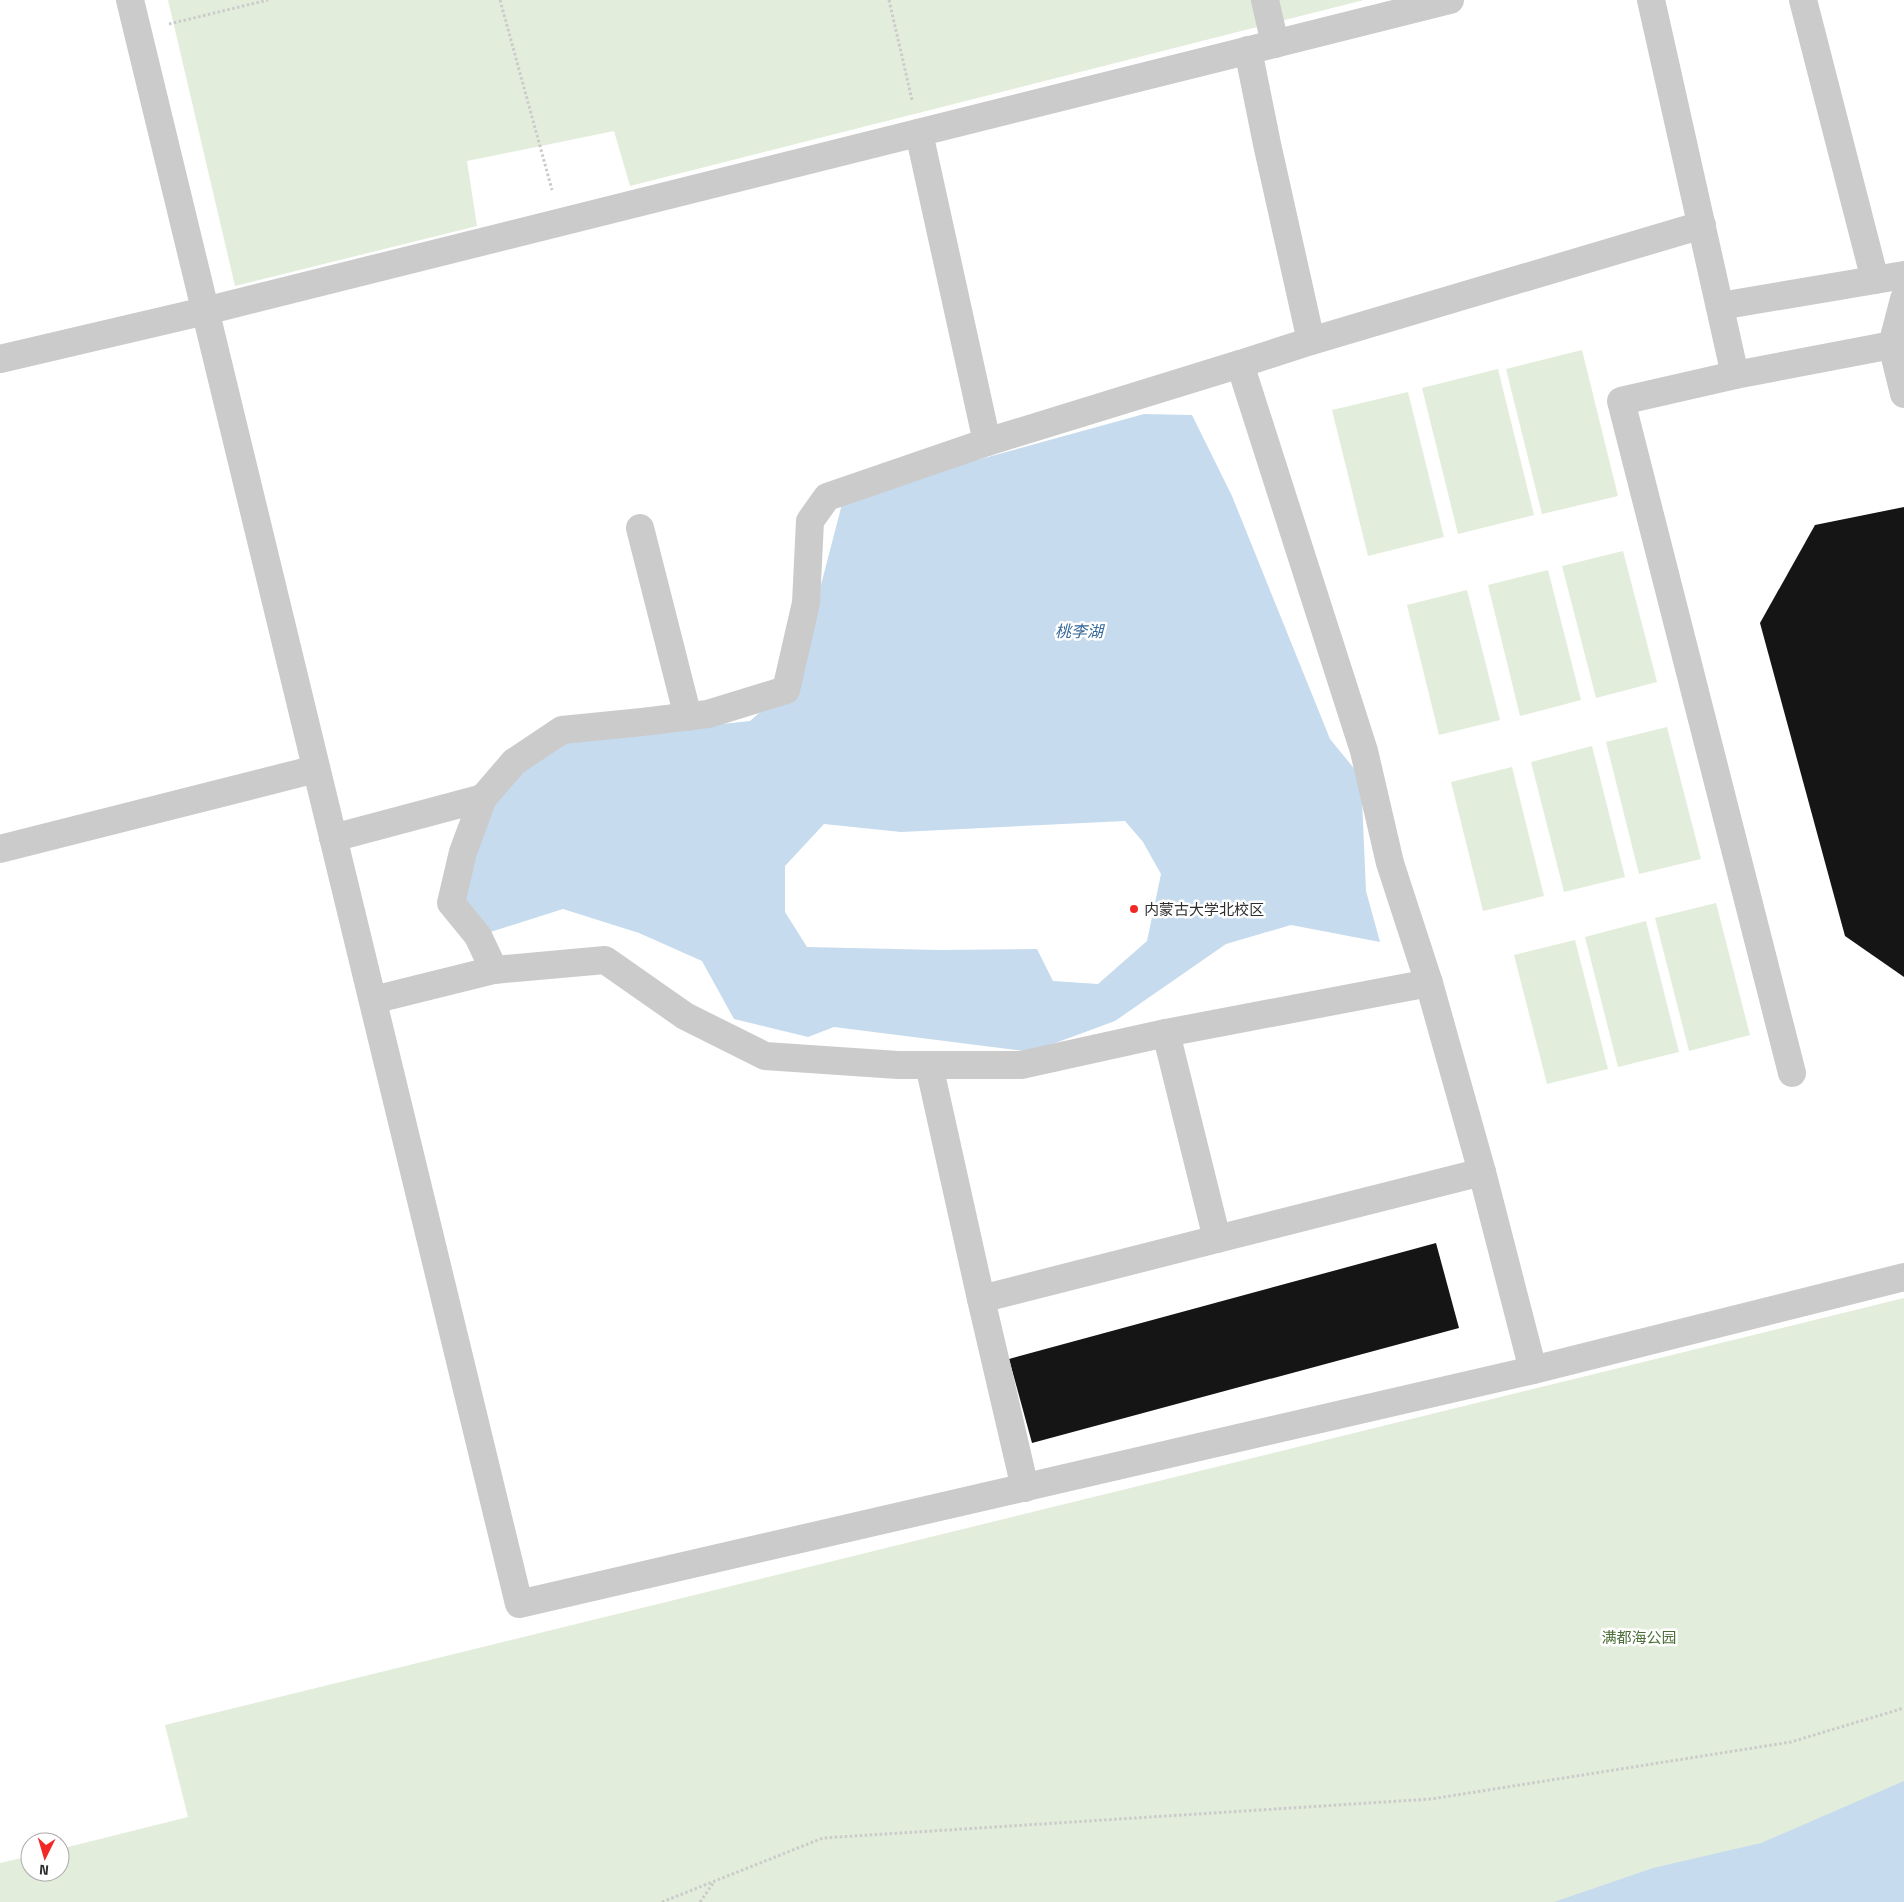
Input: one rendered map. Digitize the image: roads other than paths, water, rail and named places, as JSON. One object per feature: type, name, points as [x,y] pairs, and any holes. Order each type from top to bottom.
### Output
[{"type":"street","points":[[130,0],[519,1604],[1533,1370],[1904,1277]]},
{"type":"street","points":[[1265,0],[1275,44]]},
{"type":"street","points":[[0,359],[205,311],[1450,0]]},
{"type":"street","points":[[1651,0],[1735,375]]},
{"type":"street","points":[[1803,0],[1875,280]]},
{"type":"street","points":[[1248,50],[1266,144],[1311,340]]},
{"type":"street","points":[[919,133],[987,442]]},
{"type":"street","points":[[494,970],[478,936],[451,903],[463,852],[483,798],[514,762],[562,730],[708,714],[786,690],[806,603],[810,521],[827,497],[987,442],[1240,364],[1311,340],[1702,225]]},
{"type":"street","points":[[1720,306],[1904,275]]},
{"type":"street","points":[[1904,299],[1892,345],[1904,394]]},
{"type":"street","points":[[1792,1073],[1621,401],[1735,375],[1892,345]]},
{"type":"street","points":[[1240,364],[1364,751],[1390,863],[1429,983],[1482,1172],[1533,1370]]},
{"type":"street","points":[[640,528],[688,717]]},
{"type":"street","points":[[0,849],[316,769]]},
{"type":"street","points":[[333,838],[483,798]]},
{"type":"street","points":[[373,1000],[494,970],[605,960],[685,1016],[765,1056],[898,1065],[1021,1065],[1166,1033],[1429,983]]},
{"type":"street","points":[[1166,1033],[1217,1239]]},
{"type":"street","points":[[929,1065],[1025,1488]]},
{"type":"street","points":[[981,1299],[1482,1172]]},
{"type":"water","name":"桃李湖","points":[[1144,414],[1192,415],[1232,496],[1330,739],[1361,777],[1366,891],[1380,942],[1291,925],[1226,944],[1115,1021],[1031,1052],[834,1027],[808,1037],[734,1019],[702,961],[639,933],[563,909],[478,936],[451,903],[463,852],[522,764],[578,733],[676,729],[750,721],[796,681],[842,504],[926,474]],"holes":[[[1125,821],[1143,842],[1161,874],[1147,941],[1098,984],[1053,981],[1037,949],[939,950],[807,947],[785,912],[785,866],[824,824],[901,832]]]},
{"type":"water","points":[[1904,1781],[1904,1902],[1554,1902],[1653,1868],[1761,1843]]},
{"type":"place","name":"内蒙古大学北校区","points":[[1134,909]]},
{"type":"park label","name":"满都海公园","points":[[1639,1637]]}]
